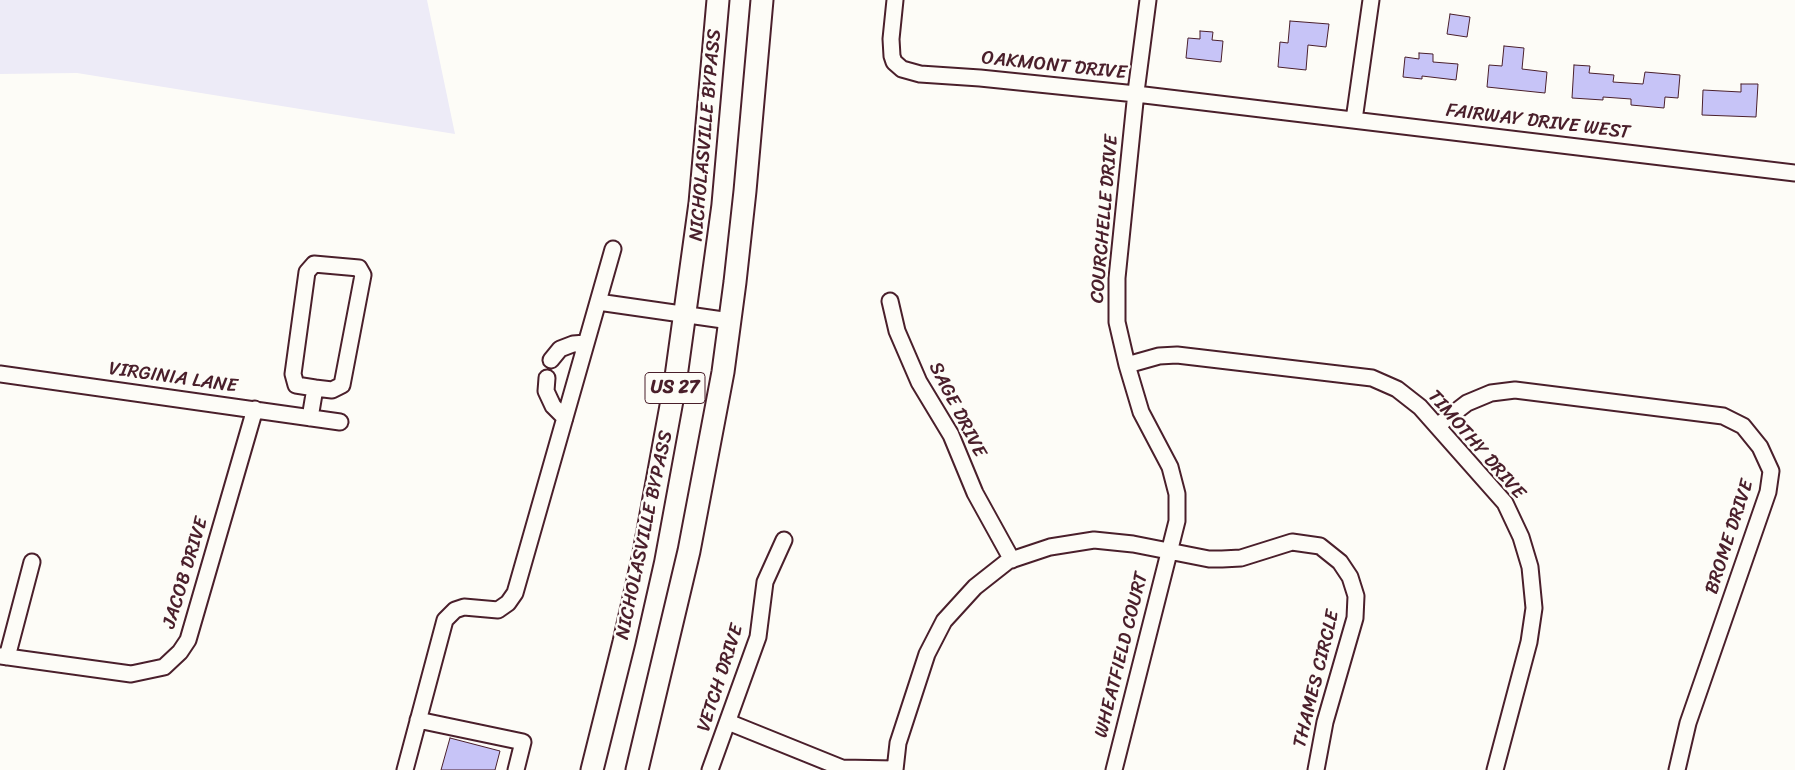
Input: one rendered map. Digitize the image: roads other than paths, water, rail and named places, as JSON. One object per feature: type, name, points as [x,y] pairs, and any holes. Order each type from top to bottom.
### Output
[{"type":"highway","name":"NICHOLASVILLE BYPASS","points":[[592,770],[643,558],[669,419],[686,315],[701,194],[718,0]]},
{"type":"highway","name":"US 27","points":[[637,770],[699,506],[730,320],[745,191],[762,0]]},
{"type":"street","name":"OAKMONT DRIVE","points":[[895,0],[891,39],[892,56],[894,62],[902,69],[920,74],[1136,94],[1276,110]]},
{"type":"street","name":"COURCHELLE DRIVE","points":[[1148,0],[1136,94],[1117,278],[1117,322],[1141,412],[1170,467],[1177,494],[1177,521],[1169,551]]},
{"type":"street","points":[[1354,120],[1370,0]]},
{"type":"street","name":"FAIRWAY DRIVE WEST","points":[[1276,110],[1795,173]]},
{"type":"street","points":[[405,770],[445,620],[455,610],[464,607],[498,610],[508,603],[515,593],[613,249]]},
{"type":"street","points":[[314,264],[359,268],[363,275],[342,385],[332,390],[315,388],[296,385],[292,374],[306,272],[314,264]]},
{"type":"street","name":"SAGE DRIVE","points":[[890,301],[897,330],[919,382],[951,435],[975,493],[1012,560]]},
{"type":"street","points":[[598,302],[730,320]]},
{"type":"street","points":[[551,360],[560,349],[573,344],[586,343]]},
{"type":"street","name":"TIMOTHY DRIVE","points":[[1127,364],[1159,356],[1177,356],[1372,378],[1397,389],[1420,406],[1505,503],[1521,537],[1530,567],[1534,608],[1529,642],[1495,770]]},
{"type":"street","name":"VIRGINIA LANE","points":[[0,374],[340,422]]},
{"type":"street","points":[[547,378],[546,391],[553,406],[565,418]]},
{"type":"street","points":[[310,418],[315,388]]},
{"type":"street","name":"BROME DRIVE","points":[[1437,426],[1467,404],[1491,393],[1515,390],[1723,416],[1743,426],[1760,447],[1771,471],[1768,492],[1688,723],[1677,770]]},
{"type":"street","name":"JACOB DRIVE","points":[[4,657],[131,674],[164,667],[180,652],[188,640],[255,409]]},
{"type":"street","name":"VETCH DRIVE","points":[[710,770],[758,637],[766,582],[784,540]]},
{"type":"street","name":"THAMES CIRCLE","points":[[895,769],[898,743],[927,654],[944,621],[975,587],[1008,561],[1050,547],[1094,540],[1133,544],[1208,559],[1241,558],[1292,542],[1320,546],[1340,562],[1350,577],[1356,596],[1355,618],[1325,722],[1316,770]]},
{"type":"street","name":"WHEATFIELD COURT","points":[[1114,770],[1169,551]]},
{"type":"street","points":[[4,657],[32,562]]},
{"type":"street","points":[[418,720],[523,742],[516,770]]},
{"type":"street","points":[[728,722],[842,768],[895,769]]}]
